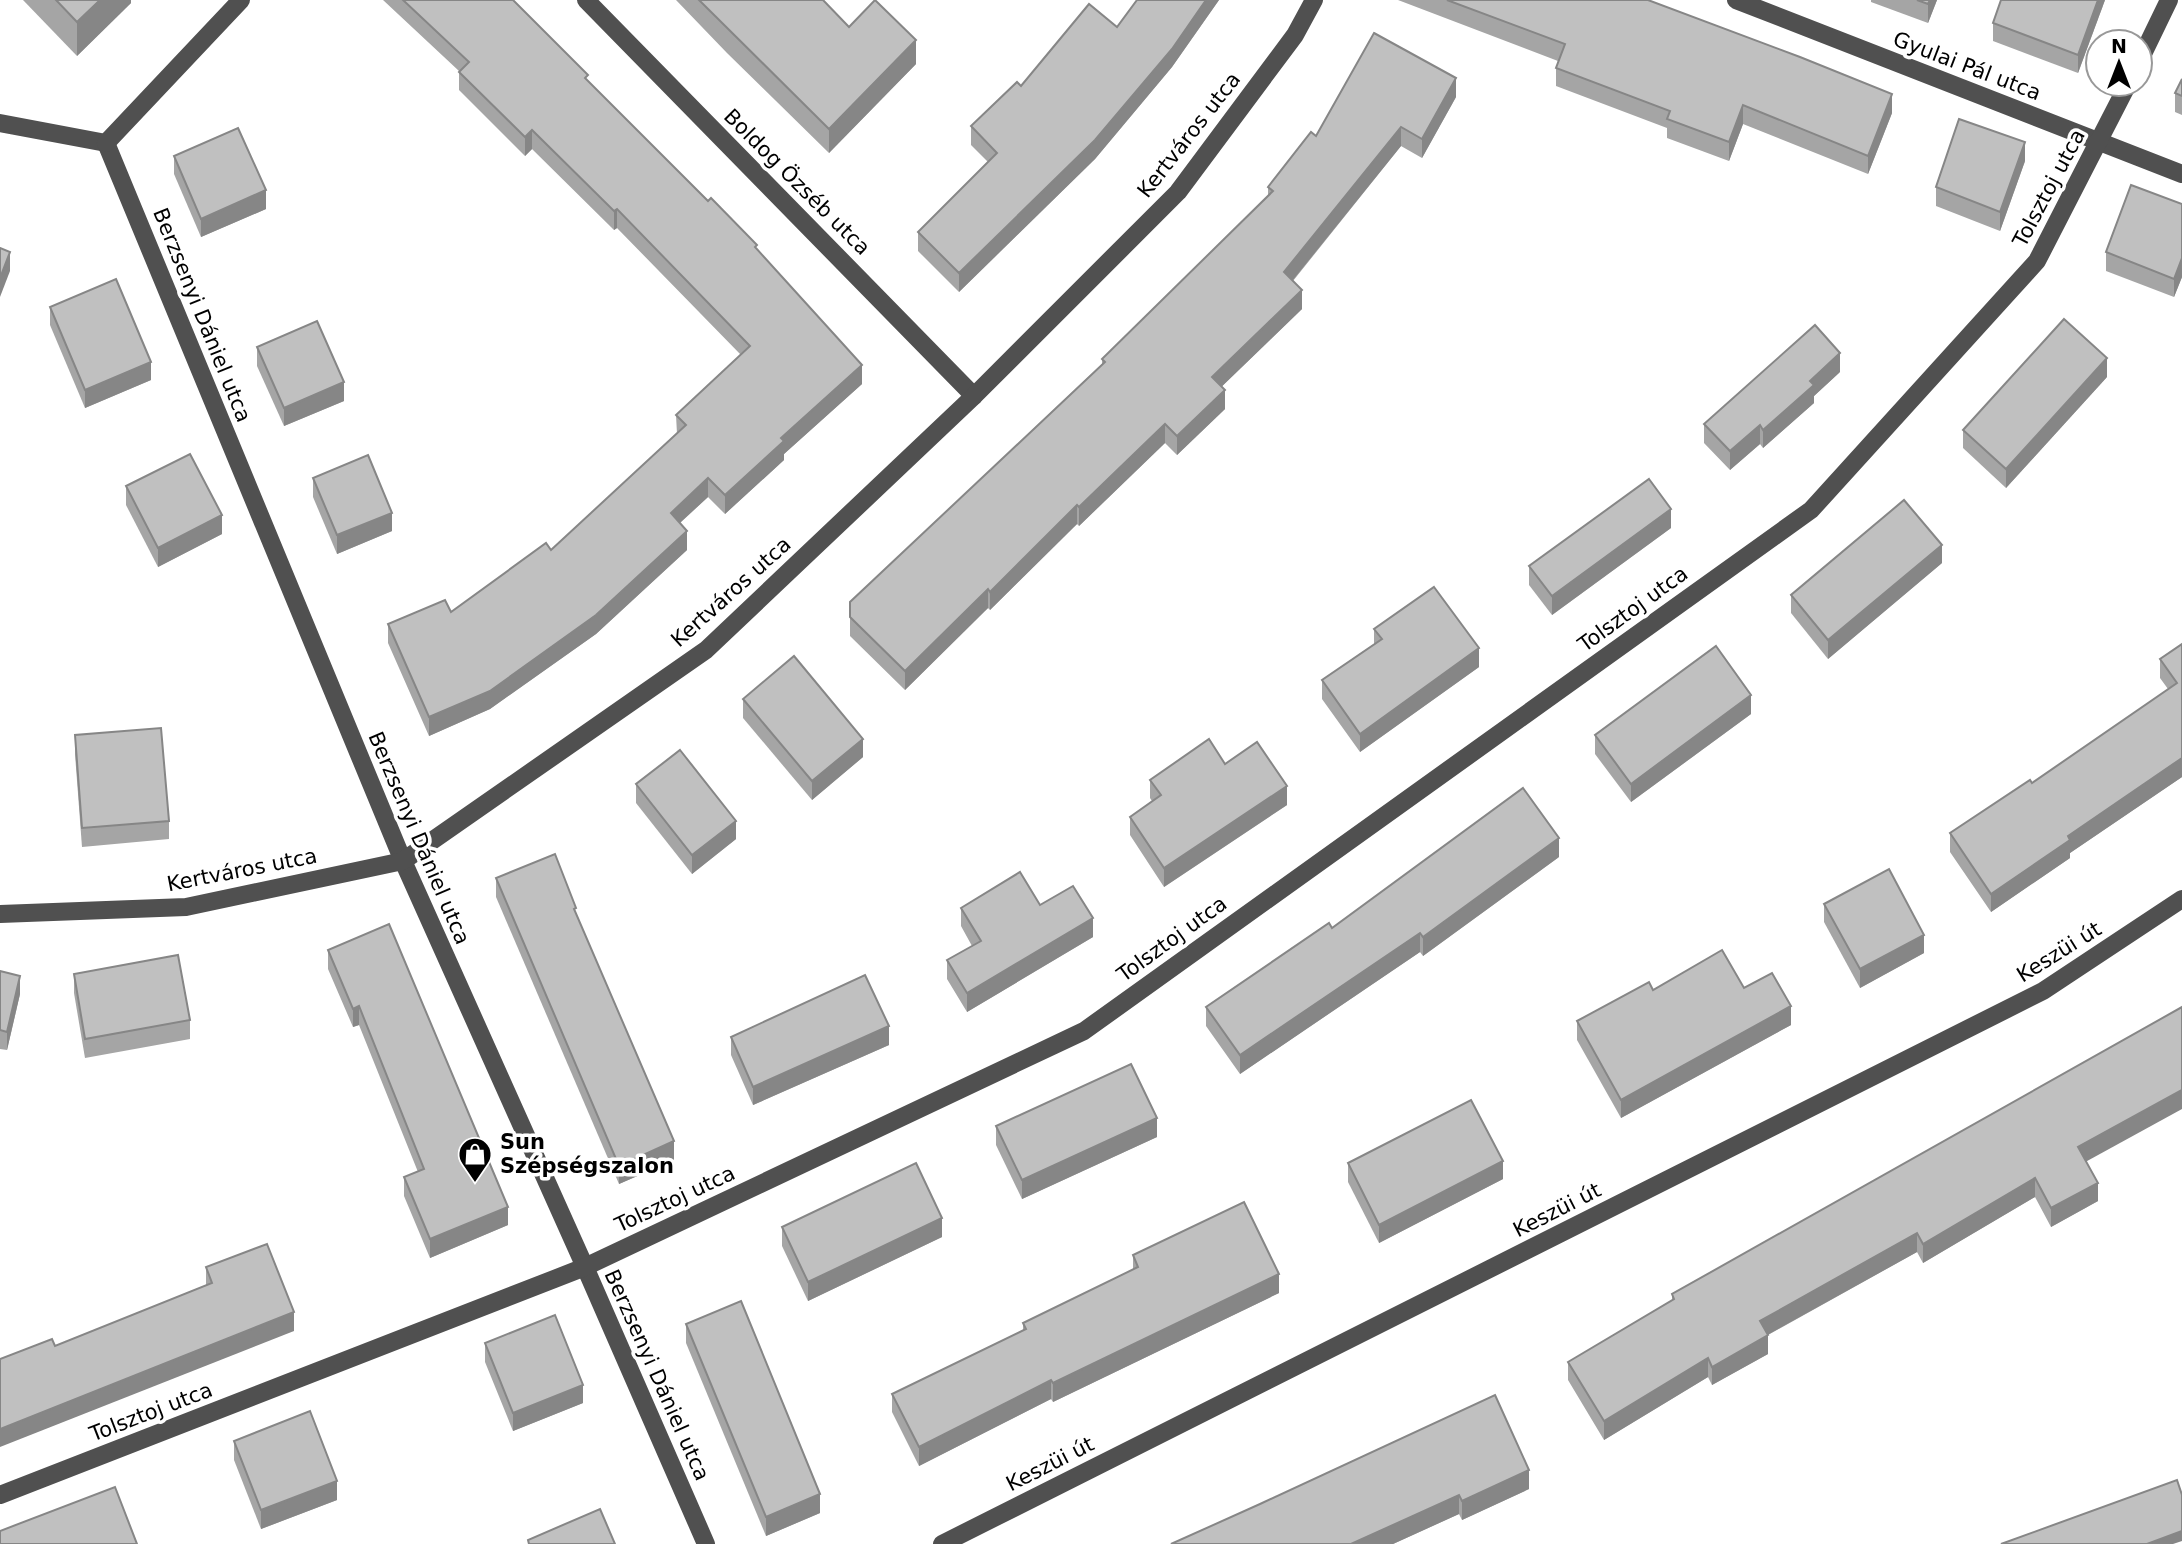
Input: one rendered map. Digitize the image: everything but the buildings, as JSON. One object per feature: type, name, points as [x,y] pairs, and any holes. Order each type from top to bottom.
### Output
[{"type":"street","points":[[0,123],[106,143],[241,0]]},
{"type":"street","name":"Boldog Özséb utca","points":[[586,0],[974,396]]},
{"type":"street","name":"Kertváros utca","points":[[0,914],[186,907],[403,862],[706,650],[974,396],[1178,192],[1295,35],[1314,0]]},
{"type":"street","name":"Gyulai Pál utca","points":[[1736,0],[2182,174]]},
{"type":"street","points":[[2154,31],[2169,0]]},
{"type":"street","name":"Tolsztoj utca","points":[[0,1495],[585,1267],[1084,1031],[1811,510],[2037,261],[2121,98]]},
{"type":"street","name":"Berzsenyi Dániel utca","points":[[106,143],[403,862],[706,1544]]},
{"type":"street","name":"Keszüi út","points":[[942,1544],[2043,991],[2182,899]]},
{"type":"place","name":"Sun Szépségszalon","points":[[475,1184]]}]
